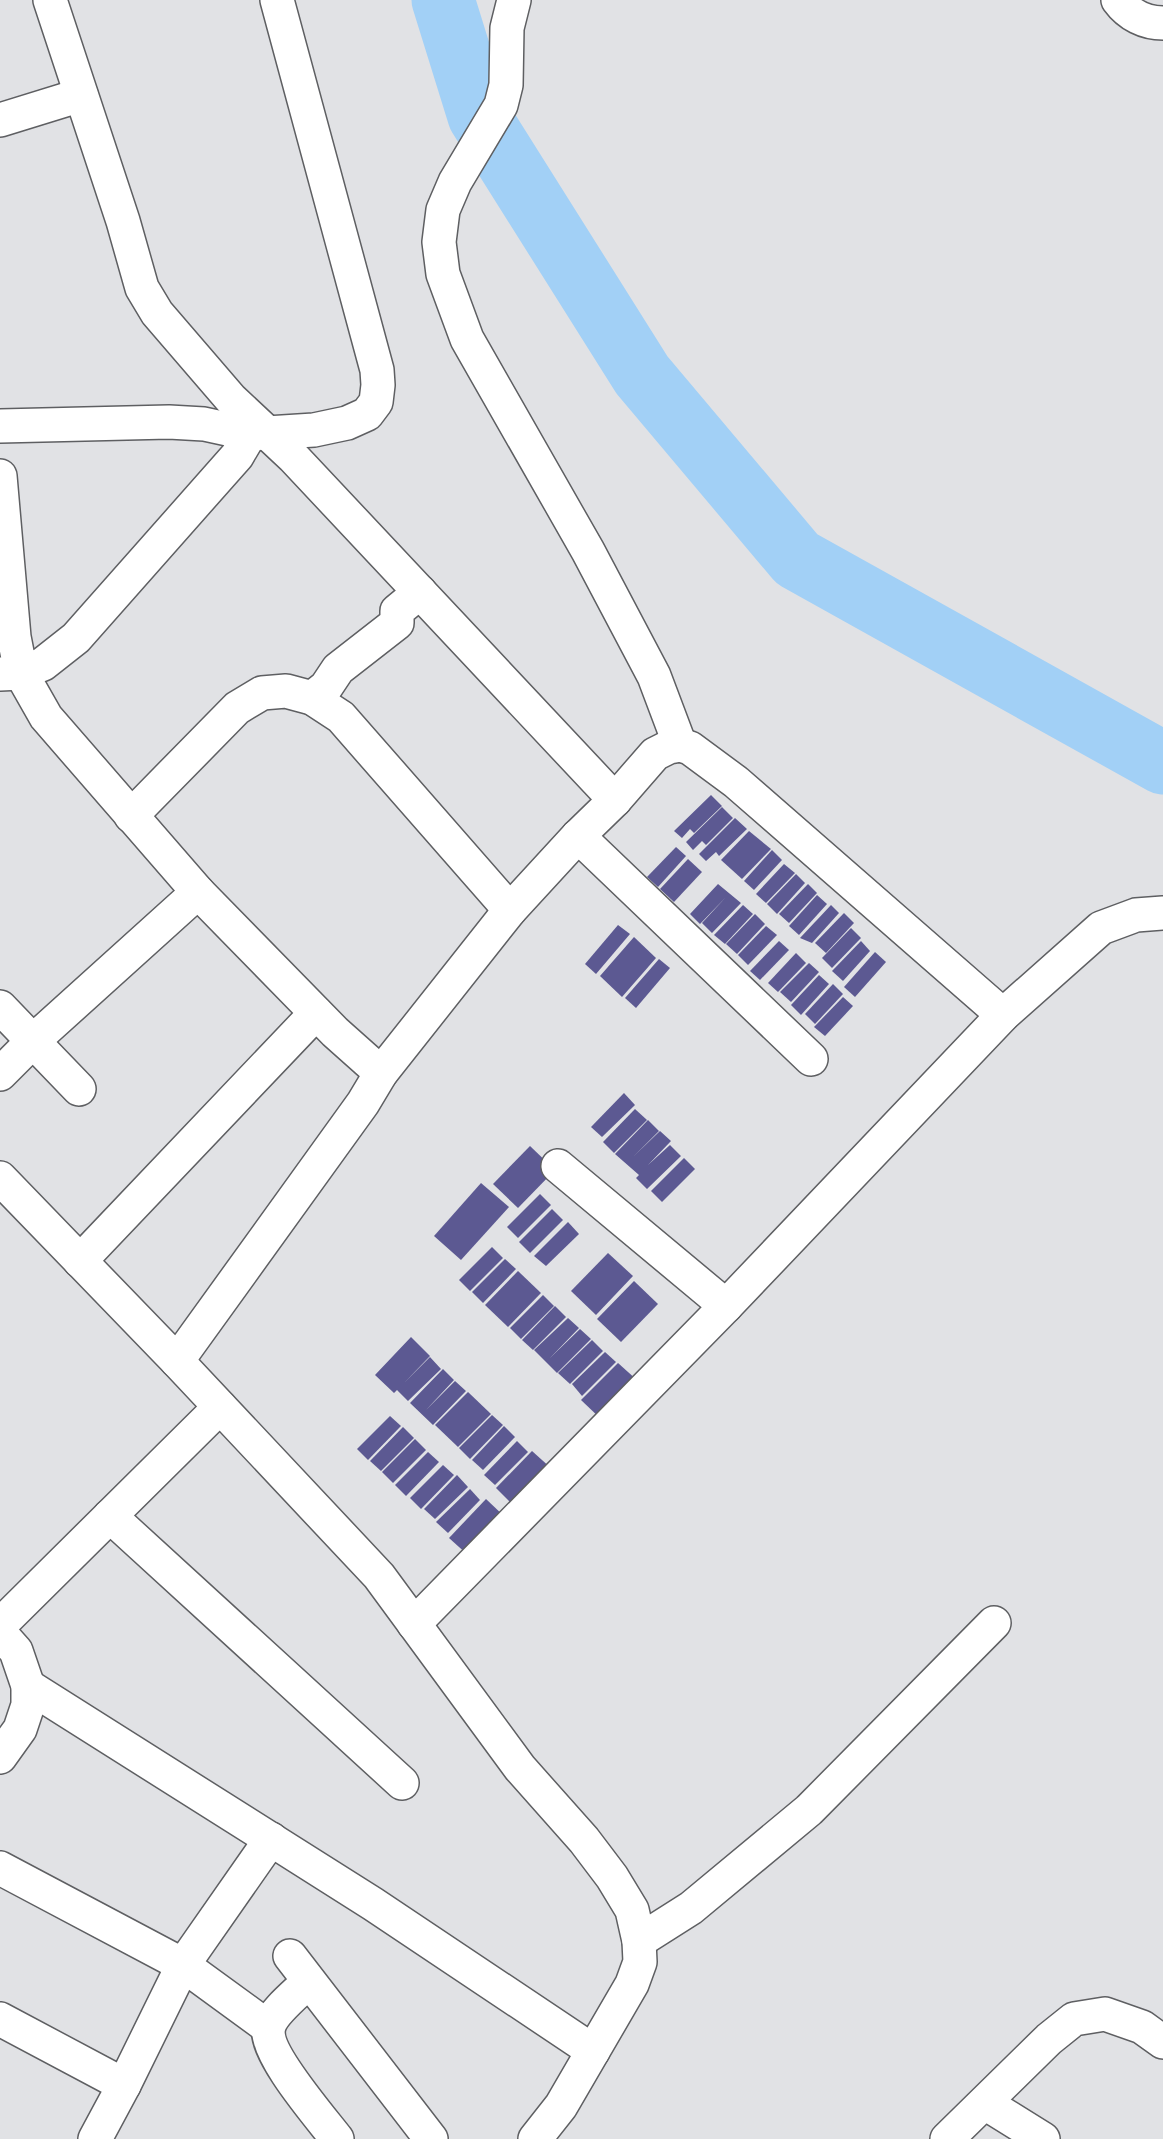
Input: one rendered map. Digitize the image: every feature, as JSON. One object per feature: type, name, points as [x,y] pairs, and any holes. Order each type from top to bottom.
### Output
[{"type":"street","points":[[50,0],[142,288],[157,313],[260,434],[420,592],[615,800]]},
{"type":"street","points":[[0,426],[169,422],[216,426],[260,434],[314,430],[347,423],[367,414],[376,402],[377,370],[277,0]]},
{"type":"street","points":[[514,0],[507,28],[506,85],[501,105],[455,182],[443,210],[438,242],[443,274],[467,339],[599,572],[654,676],[680,745]]},
{"type":"street","points":[[1118,0],[1133,14],[1149,23],[1163,23]]},
{"type":"street","points":[[0,120],[81,95]]},
{"type":"street","points":[[11,674],[43,664],[76,638],[237,456],[260,434]]},
{"type":"street","points":[[0,476],[14,638],[11,674],[198,892],[316,1013],[381,1073]]},
{"type":"street","points":[[312,698],[326,687],[338,669],[397,623],[397,611],[420,592]]},
{"type":"street","points":[[131,816],[237,708],[262,693],[286,692],[312,698],[341,717],[510,910]]},
{"type":"street","points":[[177,1361],[363,1103],[381,1073],[510,910],[578,836],[615,800],[655,754],[669,747],[680,745],[690,748],[736,782],[1003,1015]]},
{"type":"street","points":[[578,836],[812,1059]]},
{"type":"street","points":[[0,1074],[33,1041],[198,892]]},
{"type":"street","points":[[414,1624],[726,1306],[1003,1015],[1101,928],[1136,915],[1163,913]]},
{"type":"street","points":[[0,1007],[79,1089]]},
{"type":"street","points":[[80,1261],[316,1013]]},
{"type":"street","points":[[558,1166],[726,1306]]},
{"type":"street","points":[[0,1178],[177,1361],[379,1576],[520,1768],[584,1840],[612,1877],[632,1910],[639,1941],[640,1962],[632,1984],[561,2106],[535,2139]]},
{"type":"street","points":[[0,1625],[220,1407]]},
{"type":"street","points":[[110,1516],[402,1783]]},
{"type":"street","points":[[639,1941],[691,1908],[809,1810],[994,1623]]},
{"type":"street","points":[[0,1633],[16,1651],[28,1686],[28,1705],[20,1729],[0,1757]]},
{"type":"street","points":[[28,1686],[271,1839],[481,1975],[593,2051]]},
{"type":"street","points":[[95,2139],[183,1965],[271,1839]]},
{"type":"street","points":[[0,1868],[183,1965],[268,2027]]},
{"type":"street","points":[[337,2139],[282,2066],[271,2046],[268,2027],[299,1969],[431,2139]]},
{"type":"street","points":[[947,2139],[1049,2039],[1074,2019],[1105,2014],[1142,2027],[1163,2042]]},
{"type":"street","points":[[0,2019],[124,2085]]},
{"type":"street","points":[[985,2103],[1043,2139]]},
{"type":"building","points":[[711,795],[722,806],[694,833],[690,829],[682,838],[674,831]]},
{"type":"building","points":[[722,807],[733,818],[706,845],[702,841],[693,850],[686,842]]},
{"type":"building","points":[[735,818],[747,829],[719,856],[716,852],[706,861],[699,854]]},
{"type":"building","points":[[749,831],[771,849],[742,879],[721,860]]},
{"type":"building","points":[[676,847],[686,856],[658,887],[647,877]]},
{"type":"building","points":[[772,850],[782,860],[754,890],[744,881]]},
{"type":"building","points":[[688,859],[702,872],[674,902],[660,889]]},
{"type":"building","points":[[784,864],[795,873],[766,903],[756,894]]},
{"type":"building","points":[[796,874],[805,883],[777,914],[767,904]]},
{"type":"building","points":[[718,884],[741,903],[712,933],[702,923],[726,897],[700,924],[690,914]]},
{"type":"building","points":[[808,884],[817,893],[789,923],[779,914]]},
{"type":"building","points":[[817,895],[827,904],[799,935],[789,926]]},
{"type":"building","points":[[743,905],[753,914],[725,944],[714,935]]},
{"type":"building","points":[[831,905],[839,913],[812,943],[800,938]]},
{"type":"building","points":[[844,913],[854,923],[826,953],[815,943]]},
{"type":"building","points":[[755,914],[765,924],[737,954],[726,944]]},
{"type":"building","points":[[618,925],[630,934],[596,974],[585,964]]},
{"type":"building","points":[[766,926],[777,935],[748,965],[738,955]]},
{"type":"building","points":[[851,928],[861,938],[832,968],[822,958]]},
{"type":"building","points":[[634,937],[656,958],[622,997],[600,976]]},
{"type":"building","points":[[779,941],[789,950],[760,980],[750,971]]},
{"type":"building","points":[[861,941],[870,951],[843,981],[832,971]]},
{"type":"building","points":[[875,952],[886,962],[855,997],[844,987]]},
{"type":"building","points":[[796,953],[806,963],[778,992],[768,983]]},
{"type":"building","points":[[659,959],[670,968],[636,1008],[625,998]]},
{"type":"building","points":[[809,963],[819,972],[791,1002],[780,992]]},
{"type":"building","points":[[819,975],[829,984],[801,1015],[791,1005]]},
{"type":"building","points":[[833,984],[843,994],[815,1024],[805,1014]]},
{"type":"building","points":[[843,997],[853,1006],[825,1036],[814,1027]]},
{"type":"building","points":[[624,1093],[635,1105],[602,1137],[591,1127]]},
{"type":"building","points":[[635,1109],[647,1120],[614,1153],[603,1142]]},
{"type":"building","points":[[648,1120],[659,1131],[634,1156],[660,1131],[671,1141],[648,1165],[670,1145],[681,1156],[647,1189],[636,1178],[639,1175],[615,1154]]},
{"type":"building","points":[[530,1146],[555,1170],[518,1208],[493,1184]]},
{"type":"building","points":[[684,1158],[695,1169],[662,1202],[651,1191]]},
{"type":"building","points":[[481,1183],[509,1207],[461,1260],[434,1236]]},
{"type":"building","points":[[540,1194],[551,1205],[518,1238],[507,1227]]},
{"type":"building","points":[[552,1209],[563,1220],[530,1253],[519,1242]]},
{"type":"building","points":[[568,1222],[579,1234],[546,1266],[534,1256]]},
{"type":"building","points":[[492,1247],[503,1258],[470,1291],[459,1280]]},
{"type":"building","points":[[608,1253],[633,1276],[596,1315],[571,1291]]},
{"type":"building","points":[[505,1259],[516,1269],[483,1303],[472,1292]]},
{"type":"building","points":[[518,1271],[541,1293],[508,1327],[485,1305]]},
{"type":"building","points":[[634,1281],[658,1304],[621,1342],[597,1319]]},
{"type":"building","points":[[543,1295],[554,1306],[521,1339],[510,1328]]},
{"type":"building","points":[[555,1306],[566,1317],[533,1350],[522,1340]]},
{"type":"building","points":[[568,1318],[579,1328],[550,1358],[580,1329],[591,1339],[557,1373],[534,1350]]},
{"type":"building","points":[[411,1337],[430,1356],[404,1383],[430,1357],[441,1369],[408,1401],[397,1390],[394,1393],[375,1375]]},
{"type":"building","points":[[592,1340],[603,1351],[570,1384],[558,1373]]},
{"type":"building","points":[[605,1352],[616,1362],[582,1396],[572,1384]]},
{"type":"building","points":[[618,1363],[638,1381],[602,1420],[581,1400]]},
{"type":"building","points":[[443,1369],[454,1380],[426,1410],[455,1381],[466,1391],[433,1425],[410,1403]]},
{"type":"building","points":[[468,1392],[491,1414],[458,1447],[435,1425]]},
{"type":"building","points":[[492,1415],[503,1425],[470,1459],[459,1448]]},
{"type":"building","points":[[390,1416],[401,1426],[368,1460],[357,1449]]},
{"type":"building","points":[[504,1426],[515,1437],[483,1470],[472,1460]]},
{"type":"building","points":[[403,1427],[414,1438],[381,1471],[370,1461]]},
{"type":"building","points":[[415,1439],[426,1450],[393,1483],[382,1472]]},
{"type":"building","points":[[517,1441],[528,1452],[495,1485],[484,1475]]},
{"type":"building","points":[[532,1451],[552,1469],[515,1507],[496,1488]]},
{"type":"building","points":[[428,1452],[439,1462],[406,1496],[395,1485]]},
{"type":"building","points":[[443,1465],[454,1475],[421,1509],[410,1498]]},
{"type":"building","points":[[457,1475],[468,1487],[435,1519],[424,1509]]},
{"type":"building","points":[[470,1489],[480,1500],[448,1533],[436,1522]]},
{"type":"building","points":[[486,1499],[506,1518],[469,1556],[449,1538]]},
{"type":"waterway","points":[[443,0],[479,116],[642,375],[797,559],[1163,763]]}]
